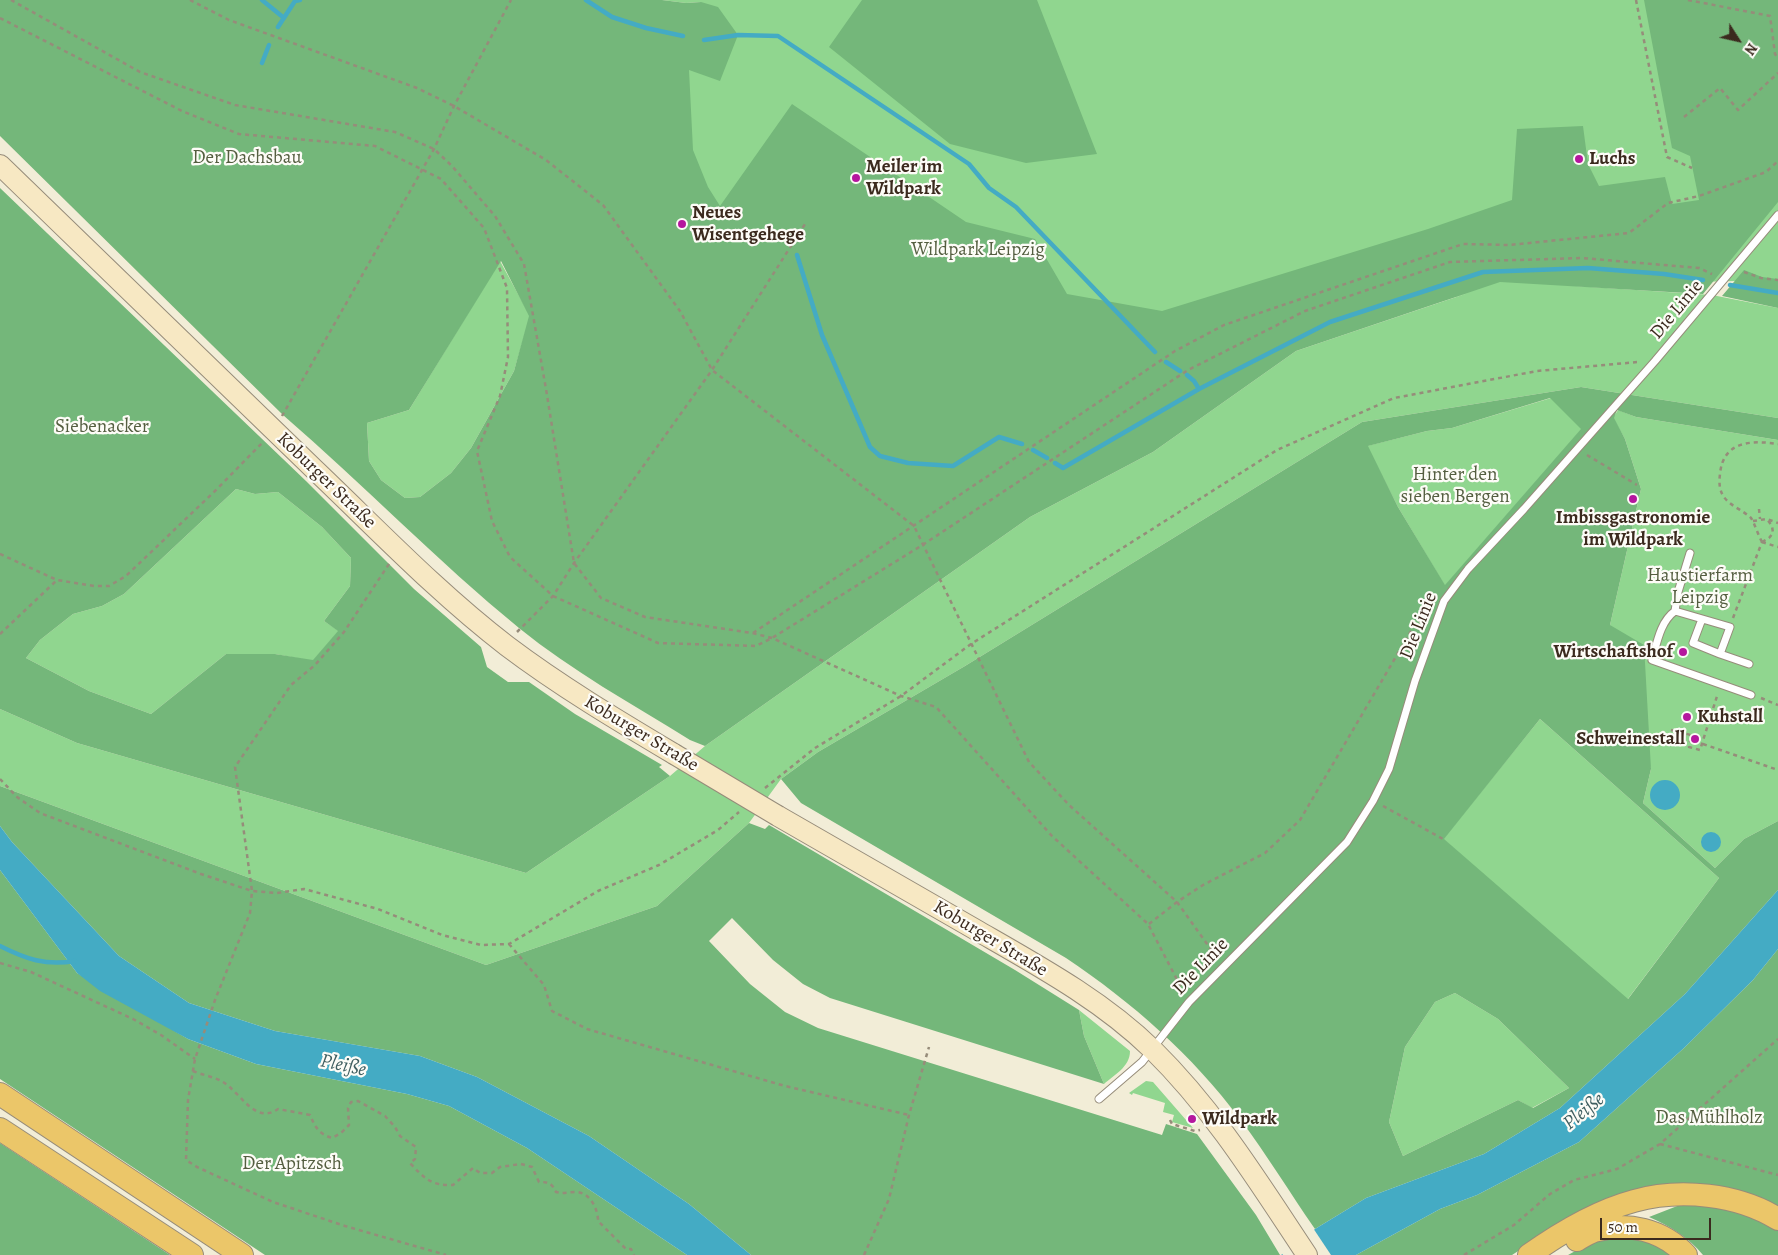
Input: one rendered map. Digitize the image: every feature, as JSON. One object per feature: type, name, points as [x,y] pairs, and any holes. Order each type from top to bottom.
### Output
[{"type":"highway","points":[[0,1094],[242,1255]]},
{"type":"highway","points":[[0,1129],[192,1255]]},
{"type":"highway","points":[[1529,1255],[1548,1242],[1612,1208],[1634,1200],[1657,1196],[1706,1195],[1730,1199],[1763,1210],[1778,1219]]},
{"type":"highway","points":[[1553,1255],[1593,1231],[1616,1227],[1636,1228],[1659,1235],[1678,1247],[1686,1255]]},
{"type":"main road","name":"Koburger Straße","points":[[0,165],[399,551],[436,586],[507,645],[567,688],[674,754],[1022,957],[1075,990],[1111,1015],[1152,1048],[1221,1126],[1307,1255]]},
{"type":"lane","name":"Die Linie","points":[[1099,1099],[1142,1062],[1189,1002],[1347,842],[1373,801],[1389,769],[1415,681],[1444,601],[1468,569],[1655,361],[1778,215]]},
{"type":"lane","points":[[1690,553],[1678,592],[1675,611],[1668,616],[1662,628],[1652,660],[1751,695]]},
{"type":"lane","points":[[1675,611],[1730,628],[1720,654]]},
{"type":"lane","points":[[1702,619],[1693,643],[1749,664]]},
{"type":"path","points":[[11,0],[140,72],[235,105],[395,132],[434,149],[452,166],[495,216],[524,264],[574,563],[601,598],[645,617],[752,633],[772,638],[901,696],[936,707],[1052,836],[1148,924],[1189,1002]]},
{"type":"path","points":[[190,0],[229,20],[417,88],[454,106],[546,160],[603,205],[680,311],[712,370],[914,526],[1029,762],[1068,805],[1176,902],[1224,967]]},
{"type":"path","points":[[283,415],[434,149],[454,106],[511,0]]},
{"type":"path","points":[[1636,0],[1667,157],[1692,168]]},
{"type":"path","points":[[1688,0],[1770,16],[1775,54],[1778,58]]},
{"type":"path","points":[[0,18],[182,111],[239,134],[375,146],[442,179],[484,228],[507,288],[508,357],[500,396],[477,451],[492,521],[510,557],[553,596],[658,643],[756,646],[772,638],[924,544],[1188,370],[1305,311],[1450,262],[1582,258],[1699,268],[1712,274]]},
{"type":"path","points":[[1684,118],[1720,88],[1738,110],[1778,73]]},
{"type":"path","points":[[752,633],[1175,351],[1224,326],[1463,244],[1509,245],[1629,234],[1668,203],[1699,196],[1766,172],[1778,161]]},
{"type":"path","points":[[507,645],[520,628],[553,596],[574,563],[712,370],[805,224]]},
{"type":"path","points":[[1734,269],[1761,278],[1778,280]]},
{"type":"path","points":[[765,788],[815,748],[901,696],[971,644],[1277,450],[1394,398],[1537,371],[1655,361]]},
{"type":"path","points":[[0,554],[57,580],[94,586],[109,586],[126,576],[263,442]]},
{"type":"path","points":[[1778,444],[1748,443],[1735,446],[1725,456],[1720,466],[1719,484],[1723,496],[1753,520],[1762,542],[1778,548]]},
{"type":"path","points":[[1577,448],[1637,485]]},
{"type":"path","points":[[1759,509],[1760,519]]},
{"type":"path","points":[[1753,520],[1767,519],[1778,523]]},
{"type":"path","points":[[1730,628],[1762,542],[1773,533],[1772,526],[1767,519]]},
{"type":"path","points":[[399,551],[389,563],[344,632],[315,665],[291,685],[235,768],[252,891],[250,913],[215,1000],[195,1059],[188,1100],[186,1160],[197,1167],[273,1202],[345,1226],[446,1255]]},
{"type":"path","points":[[0,634],[57,580]]},
{"type":"path","points":[[1148,924],[1176,902],[1203,885],[1265,853],[1300,820],[1414,626],[1444,601]]},
{"type":"path","points":[[1671,730],[1691,735],[1689,746],[1700,750],[1721,685]]},
{"type":"path","points":[[1751,695],[1778,704]]},
{"type":"path","points":[[1703,744],[1778,770]]},
{"type":"path","points":[[0,779],[17,797],[40,814],[201,874],[252,891],[277,893],[304,890],[378,909],[442,934],[481,945],[509,944],[598,891],[659,865],[718,830],[745,806]]},
{"type":"path","points":[[1373,801],[1444,839]]},
{"type":"path","points":[[509,944],[544,985],[552,1011],[587,1029],[785,1086],[909,1115]]},
{"type":"path","points":[[0,963],[31,972],[133,1019],[161,1035],[195,1059]]},
{"type":"path","points":[[1464,1255],[1514,1224],[1550,1194],[1574,1180],[1617,1168],[1660,1144],[1778,1039]]},
{"type":"path","points":[[864,1255],[889,1199],[909,1115],[929,1047]]},
{"type":"path","points":[[193,1071],[223,1081],[252,1108],[265,1115],[278,1109],[310,1115],[316,1128],[323,1135],[332,1138],[349,1125],[348,1108],[351,1102],[358,1101],[385,1116],[400,1136],[416,1147],[415,1158],[410,1163],[430,1182],[453,1185],[473,1168],[480,1173],[492,1173],[500,1167],[521,1164],[532,1167],[539,1182],[547,1182],[553,1185],[556,1192],[586,1194],[598,1211],[598,1221],[626,1249],[631,1249],[634,1255]]},
{"type":"path","points":[[1170,1120],[1172,1124],[1195,1131],[1221,1126]]},
{"type":"path","points":[[1660,1144],[1778,1174]]},
{"type":"green space","name":"Der Dachsbau","points":[[0,0],[662,0],[686,3],[701,2],[718,7],[738,35],[720,81],[689,70],[693,150],[708,187],[720,206],[792,104],[966,222],[1035,239],[1067,294],[1162,311],[1428,229],[1512,200],[1517,129],[1583,126],[1588,164],[1599,186],[1665,177],[1672,204],[1699,200],[1690,156],[1672,148],[1644,0],[1778,0],[1778,202],[1703,294],[1500,282],[1296,351],[1153,452],[1030,517],[705,746],[690,740],[581,673],[519,628],[429,549],[283,415],[0,136]],"holes":[[[501,261],[529,316],[514,371],[471,448],[451,473],[420,497],[405,498],[381,480],[369,461],[367,423],[409,410]]]},
{"type":"green space","name":"Wildpark Leipzig","points":[[662,0],[1778,0],[1778,290],[1737,281],[1576,286],[1712,295],[1778,308],[1778,418],[1581,387],[1362,422],[965,666],[818,752],[781,779],[749,823],[657,906],[486,965],[0,786],[0,709],[77,743],[526,873],[670,776],[705,746],[1030,517],[1153,452],[1296,351],[1468,293],[1300,346],[649,252],[701,2],[686,3]]},
{"type":"green space","points":[[862,0],[1037,0],[1097,154],[1026,163],[950,144],[829,47]]},
{"type":"green space","name":"Siebenacker","points":[[0,188],[306,481],[414,589],[481,647],[487,667],[508,682],[529,682],[575,714],[662,765],[659,767],[670,776],[526,873],[77,743],[0,709]],"holes":[[[236,489],[255,494],[278,492],[322,527],[351,558],[350,586],[324,621],[338,631],[313,660],[275,654],[226,654],[151,714],[89,691],[26,658],[40,640],[73,614],[102,606],[124,594]]]},
{"type":"green space","points":[[500,261],[530,316],[514,371],[471,448],[451,473],[420,497],[405,498],[381,480],[369,461],[367,423],[409,410]]},
{"type":"green space","points":[[1744,270],[1762,277],[1778,279],[1778,308],[1722,296]]},
{"type":"green space","points":[[1581,387],[1778,418],[1778,440],[1636,417],[1617,410],[1614,418],[1625,439],[1641,489],[1610,625],[1644,645],[1651,769],[1643,803],[1715,868],[1744,839],[1778,821],[1778,890],[1685,994],[1560,1108],[1484,1154],[1366,1198],[1315,1229],[1240,1119],[1182,1052],[1138,1012],[1066,958],[801,803],[781,779],[818,752],[965,666],[1362,422]],"holes":[[[1550,398],[1581,429],[1445,585],[1398,507],[1368,446],[1427,431],[1452,428]],[[1540,719],[1719,878],[1628,999],[1444,839]],[[1455,993],[1498,1019],[1569,1088],[1533,1108],[1518,1100],[1403,1156],[1389,1122],[1405,1047],[1435,1002]]]},
{"type":"green space","name":"Hinter den sieben Bergen","points":[[1551,398],[1582,429],[1445,586],[1398,507],[1367,446],[1427,431],[1452,428]]},
{"type":"green space","name":"Haustierfarm Leipzig","points":[[1618,410],[1636,417],[1778,440],[1778,821],[1744,839],[1715,868],[1643,803],[1651,769],[1610,625],[1641,489],[1625,439],[1613,418]]},
{"type":"green space","points":[[236,489],[255,494],[278,492],[322,527],[351,558],[350,586],[324,621],[339,631],[313,661],[275,654],[226,654],[151,714],[89,691],[26,658],[40,640],[73,614],[102,606],[124,594]]},
{"type":"green space","points":[[1540,719],[1719,878],[1627,1000],[1443,839]]},
{"type":"green space","points":[[0,786],[486,965],[657,906],[749,823],[765,829],[769,825],[1015,970],[1079,1010],[1084,1036],[1104,1084],[830,998],[803,984],[773,960],[732,918],[709,941],[750,984],[785,1012],[818,1028],[1162,1135],[1166,1124],[1197,1134],[1256,1215],[1280,1255],[751,1255],[689,1204],[589,1136],[477,1077],[420,1056],[275,1031],[189,1003],[119,956],[12,842],[0,826]]},
{"type":"green space","name":"Der Apitzsch","points":[[0,870],[77,973],[188,1039],[256,1064],[407,1094],[449,1106],[527,1148],[687,1255],[265,1255],[0,1079]]},
{"type":"green space","name":"Das Mühlholz","points":[[1778,949],[1778,1209],[1730,1191],[1568,1219],[1512,1255],[1356,1255],[1440,1209],[1477,1195],[1579,1142],[1684,1048],[1753,980]]},
{"type":"green space","points":[[1455,993],[1498,1019],[1569,1088],[1532,1108],[1518,1100],[1403,1156],[1389,1122],[1405,1047],[1435,1002]]},
{"type":"green space","points":[[1079,1010],[1130,1051],[1124,1066],[1104,1084],[1084,1036]]},
{"type":"green space","points":[[1146,1081],[1153,1082],[1193,1128],[1172,1122],[1174,1115],[1163,1112],[1165,1103],[1129,1093]]},
{"type":"green space","points":[[0,1143],[170,1255],[0,1255]]},
{"type":"green space","points":[[1685,1203],[1724,1206],[1778,1228],[1778,1255],[1703,1255],[1678,1233],[1649,1217]]},
{"type":"green space","points":[[1609,1238],[1641,1238],[1674,1255],[1568,1255],[1588,1244]]},
{"type":"water","points":[[1665,780],[1676,784],[1680,795],[1676,806],[1665,810],[1654,806],[1650,795],[1654,784]]},
{"type":"water","name":"Pleiße","points":[[0,826],[12,842],[119,956],[189,1003],[275,1031],[420,1056],[477,1077],[589,1136],[689,1204],[751,1255],[687,1255],[527,1148],[449,1106],[407,1094],[256,1064],[188,1039],[100,991],[77,973],[0,870]]},
{"type":"water","points":[[1711,832],[1718,835],[1721,842],[1718,849],[1711,852],[1704,849],[1701,842],[1704,835]]},
{"type":"water","name":"Pleiße","points":[[1778,890],[1778,949],[1753,980],[1684,1048],[1579,1142],[1477,1195],[1440,1209],[1356,1255],[1281,1255],[1315,1229],[1366,1198],[1484,1154],[1560,1108],[1685,994]]},
{"type":"pier","points":[[1313,1228],[1331,1255],[1283,1255],[1281,1252]]},
{"type":"waterway","points":[[262,0],[284,18]]},
{"type":"waterway","points":[[278,27],[295,1],[300,0]]},
{"type":"waterway","points":[[586,0],[612,17],[646,28],[683,36]]},
{"type":"waterway","points":[[704,40],[738,35],[778,36],[969,164],[989,188],[1016,207],[1155,352]]},
{"type":"waterway","points":[[262,63],[269,45]]},
{"type":"waterway","points":[[797,255],[822,335],[870,447],[880,456],[908,463],[953,466],[999,437],[1022,444]]},
{"type":"waterway","points":[[1055,463],[1063,468],[1199,389],[1330,322],[1483,272],[1588,268],[1664,274],[1703,280]]},
{"type":"waterway","points":[[1730,285],[1778,293]]},
{"type":"waterway","points":[[1166,362],[1180,371]]},
{"type":"waterway","points":[[1187,375],[1199,389]]},
{"type":"waterway","points":[[1033,450],[1047,458]]},
{"type":"waterway","points":[[0,946],[18,955],[45,962],[75,961]]},
{"type":"place","name":"Luchs","points":[[1579,159]]},
{"type":"place","name":"Meiler im Wildpark","points":[[856,178]]},
{"type":"place","name":"Neues Wisentgehege","points":[[682,224]]},
{"type":"place","name":"Imbissgastronomie im Wildpark","points":[[1633,499]]},
{"type":"place","name":"Wirtschaftshof","points":[[1683,652]]},
{"type":"place","name":"Kuhstall","points":[[1687,717]]},
{"type":"place","name":"Schweinestall","points":[[1695,739]]},
{"type":"place","name":"Wildpark","points":[[1192,1119]]}]
